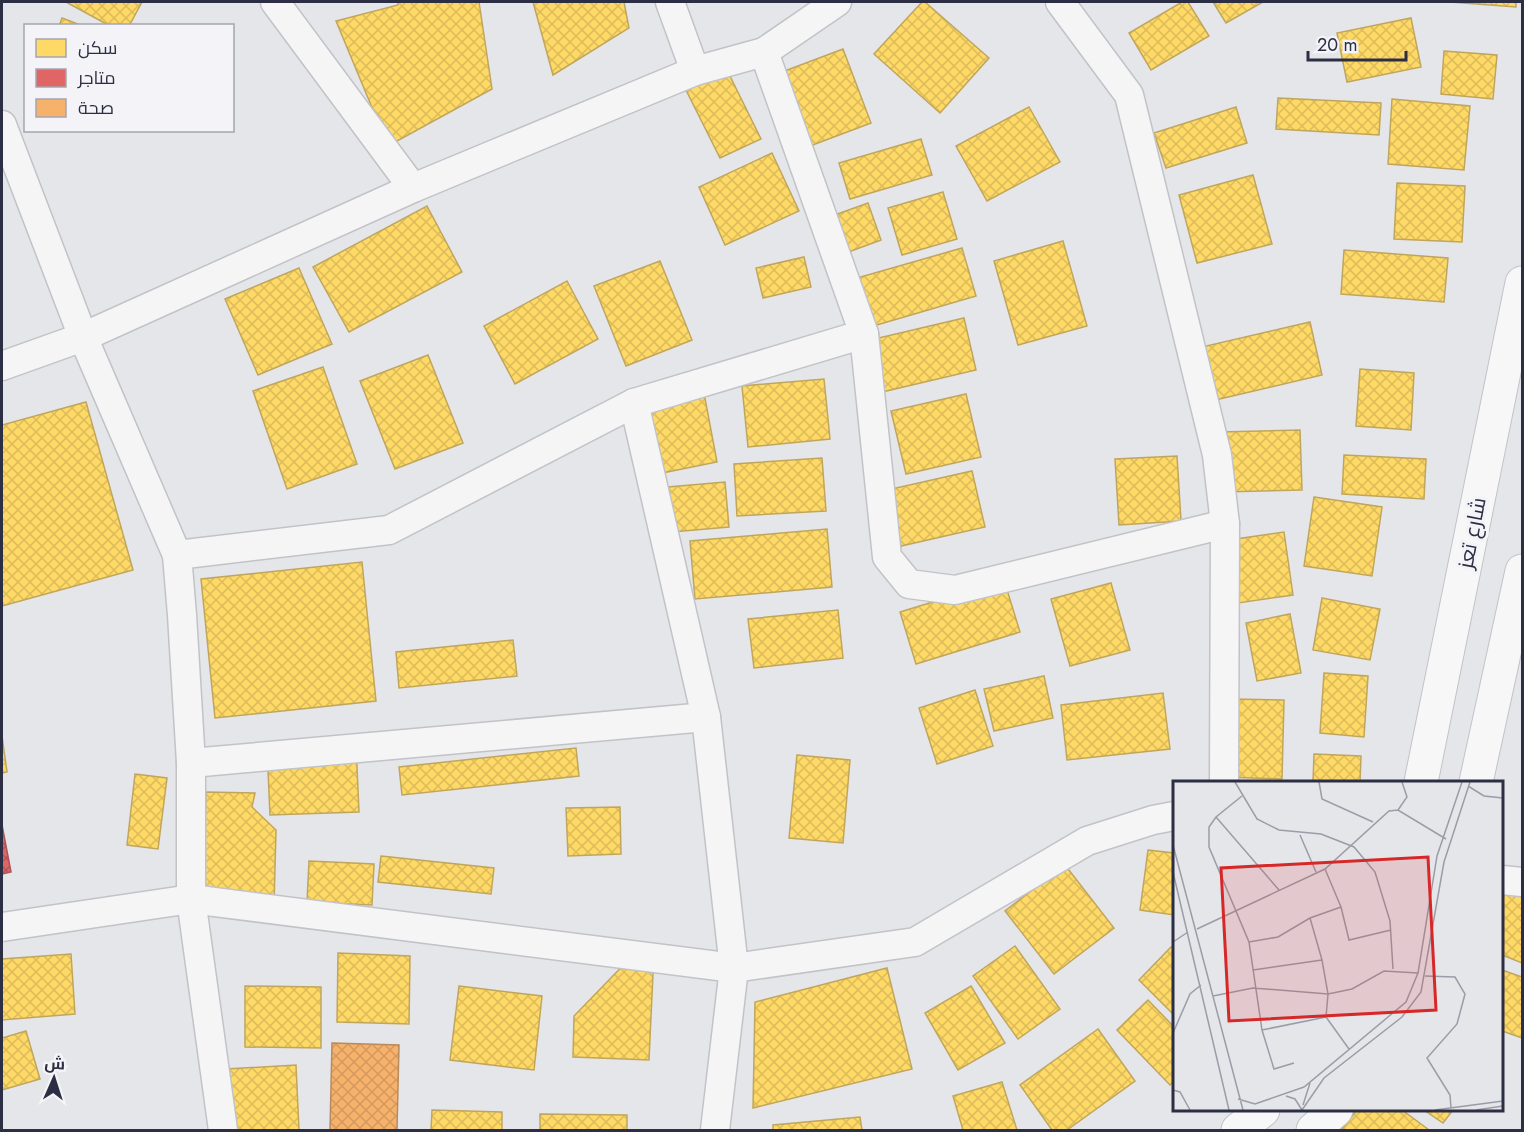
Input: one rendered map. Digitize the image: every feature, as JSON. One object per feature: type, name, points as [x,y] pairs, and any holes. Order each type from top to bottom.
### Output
[{"type":"main road","name":"شارع تعز","points":[[1421,781],[1522,283]]},
{"type":"main road","points":[[1476,781],[1522,571]]},
{"type":"main road","points":[[1238,1131],[1262,1111]]},
{"type":"main road","points":[[1313,1131],[1335,1111]]},
{"type":"street","points":[[275,2],[413,188]]},
{"type":"street","points":[[670,2],[695,71]]},
{"type":"street","points":[[2,366],[83,337],[413,188],[695,71],[764,52],[837,2]]},
{"type":"street","points":[[1060,2],[1130,95],[1217,455],[1225,524],[1224,781]]},
{"type":"street","points":[[764,52],[864,334],[887,556],[909,584],[955,590],[1225,524]]},
{"type":"street","points":[[2,125],[83,337],[177,555],[192,763],[191,899],[223,1131]]},
{"type":"street","points":[[177,555],[389,530],[634,403],[864,334]]},
{"type":"street","points":[[634,403],[706,717],[734,968],[715,1131]]},
{"type":"street","points":[[192,763],[706,717]]},
{"type":"street","points":[[2,927],[191,899],[734,968],[915,942],[1087,842],[1154,820],[1173,816]]},
{"type":"street","points":[[1503,880],[1522,882]]},
{"type":"building: سكن","points":[[66,2],[142,2],[130,24],[106,24]]},
{"type":"building: سكن","points":[[398,2],[479,2],[492,89],[388,146],[336,21],[398,5]]},
{"type":"building: سكن","points":[[533,2],[624,2],[629,28],[553,75]]},
{"type":"building: سكن","points":[[922,2],[925,2],[989,58],[940,113],[874,54]]},
{"type":"building: سكن","points":[[1182,2],[1188,2],[1209,36],[1151,70],[1129,33]]},
{"type":"building: سكن","points":[[1213,2],[1263,2],[1226,23]]},
{"type":"building: سكن","points":[[1450,2],[1516,2],[1516,7]]},
{"type":"building: سكن","points":[[62,18],[78,24],[60,24]]},
{"type":"building: سكن","points":[[1411,18],[1421,67],[1347,82],[1337,33]]},
{"type":"building: سكن","points":[[843,49],[871,123],[802,149],[774,75]]},
{"type":"building: سكن","points":[[1444,51],[1497,55],[1493,99],[1441,94]]},
{"type":"building: سكن","points":[[727,70],[761,139],[720,158],[686,90]]},
{"type":"building: سكن","points":[[1278,98],[1381,103],[1379,135],[1276,129]]},
{"type":"building: سكن","points":[[1392,99],[1470,106],[1464,170],[1388,164]]},
{"type":"building: سكن","points":[[1029,107],[1060,162],[987,201],[956,146]]},
{"type":"building: سكن","points":[[1236,107],[1247,143],[1166,168],[1154,133]]},
{"type":"building: سكن","points":[[921,139],[932,175],[850,199],[839,163]]},
{"type":"building: سكن","points":[[772,153],[799,211],[725,245],[699,187]]},
{"type":"building: سكن","points":[[1253,175],[1272,244],[1197,263],[1179,195]]},
{"type":"building: سكن","points":[[1397,183],[1465,186],[1462,242],[1394,239]]},
{"type":"building: سكن","points":[[943,192],[957,239],[902,255],[888,208]]},
{"type":"building: سكن","points":[[868,203],[881,240],[835,257],[821,220]]},
{"type":"building: سكن","points":[[427,206],[462,272],[349,332],[313,267]]},
{"type":"building: سكن","points":[[1063,241],[1087,326],[1018,345],[994,261]]},
{"type":"building: سكن","points":[[962,248],[976,296],[863,329],[850,280]]},
{"type":"building: سكن","points":[[1344,250],[1448,258],[1444,302],[1341,294]]},
{"type":"building: سكن","points":[[804,257],[811,287],[763,298],[756,268]]},
{"type":"building: سكن","points":[[660,261],[692,340],[626,366],[594,286]]},
{"type":"building: سكن","points":[[299,268],[332,344],[258,375],[225,299]]},
{"type":"building: سكن","points":[[567,281],[598,339],[515,384],[484,326]]},
{"type":"building: سكن","points":[[964,318],[976,370],[882,392],[870,340]]},
{"type":"building: سكن","points":[[1310,322],[1322,375],[1215,400],[1202,347]]},
{"type":"building: سكن","points":[[428,355],[463,443],[395,469],[360,381]]},
{"type":"building: سكن","points":[[323,367],[357,464],[287,489],[253,391]]},
{"type":"building: سكن","points":[[1360,369],[1414,373],[1411,430],[1356,426]]},
{"type":"building: سكن","points":[[824,379],[830,439],[748,447],[742,386]]},
{"type":"building: سكن","points":[[703,388],[717,462],[662,473],[648,399]]},
{"type":"building: سكن","points":[[966,394],[981,457],[906,474],[891,411]]},
{"type":"building: سكن","points":[[86,402],[133,570],[2,606],[2,425]]},
{"type":"building: سكن","points":[[1300,430],[1302,490],[1222,492],[1220,432]]},
{"type":"building: سكن","points":[[1344,455],[1426,459],[1424,499],[1342,494]]},
{"type":"building: سكن","points":[[1177,456],[1181,521],[1119,525],[1115,459]]},
{"type":"building: سكن","points":[[822,458],[826,511],[737,516],[734,464]]},
{"type":"building: سكن","points":[[972,471],[985,527],[901,546],[887,490]]},
{"type":"building: سكن","points":[[725,482],[729,527],[672,532],[668,487]]},
{"type":"building: سكن","points":[[1314,497],[1382,507],[1372,576],[1304,566]]},
{"type":"building: سكن","points":[[827,529],[832,587],[695,599],[690,541]]},
{"type":"building: سكن","points":[[1284,532],[1293,595],[1238,603],[1229,540]]},
{"type":"building: سكن","points":[[362,562],[376,701],[215,718],[201,579]]},
{"type":"building: سكن","points":[[1004,580],[1020,632],[916,664],[900,612]]},
{"type":"building: سكن","points":[[1111,583],[1130,650],[1070,666],[1051,599]]},
{"type":"building: سكن","points":[[1322,598],[1380,609],[1370,660],[1313,650]]},
{"type":"building: سكن","points":[[838,610],[843,658],[754,668],[748,619]]},
{"type":"building: سكن","points":[[1290,614],[1301,673],[1257,681],[1246,623]]},
{"type":"building: سكن","points":[[513,640],[517,676],[399,688],[396,652]]},
{"type":"building: سكن","points":[[1324,673],[1368,676],[1364,737],[1320,733]]},
{"type":"building: سكن","points":[[1044,676],[1053,718],[994,731],[984,689]]},
{"type":"building: سكن","points":[[975,690],[993,746],[937,764],[919,708]]},
{"type":"building: سكن","points":[[1163,693],[1170,749],[1067,760],[1061,705]]},
{"type":"building: سكن","points":[[1230,699],[1284,700],[1282,779],[1227,777]]},
{"type":"building: سكن","points":[[2,736],[7,772],[2,773]]},
{"type":"building: سكن","points":[[356,745],[359,812],[270,815],[267,748]]},
{"type":"building: سكن","points":[[576,748],[579,776],[402,795],[399,767]]},
{"type":"building: سكن","points":[[1314,754],[1361,756],[1360,781],[1313,781]]},
{"type":"building: سكن","points":[[797,755],[850,760],[843,843],[789,838]]},
{"type":"building: سكن","points":[[135,774],[167,778],[158,849],[127,845]]},
{"type":"building: سكن","points":[[206,792],[255,793],[252,807],[276,830],[274,905],[203,894]]},
{"type":"building: سكن","points":[[620,807],[621,854],[568,856],[566,808]]},
{"type":"building: سكن","points":[[1148,850],[1173,853],[1173,915],[1140,910]]},
{"type":"building: سكن","points":[[381,856],[494,868],[491,894],[378,882]]},
{"type":"building: سكن","points":[[309,861],[374,864],[372,905],[307,902]]},
{"type":"building: سكن","points":[[1065,865],[1114,928],[1054,974],[1005,911]]},
{"type":"building: سكن","points":[[1503,889],[1522,892],[1522,963],[1503,955]]},
{"type":"building: سكن","points":[[1015,946],[1060,1009],[1018,1039],[973,976]]},
{"type":"building: سكن","points":[[1171,947],[1173,948],[1173,1014],[1139,980]]},
{"type":"building: سكن","points":[[638,950],[654,952],[649,1060],[573,1057],[574,1016]]},
{"type":"building: سكن","points":[[338,953],[410,956],[409,1024],[337,1022]]},
{"type":"building: سكن","points":[[71,954],[75,1014],[2,1020],[2,959]]},
{"type":"building: سكن","points":[[887,968],[912,1069],[753,1108],[755,1002]]},
{"type":"building: سكن","points":[[1503,970],[1522,977],[1522,1038],[1503,1031]]},
{"type":"building: سكن","points":[[245,986],[321,987],[321,1048],[245,1047]]},
{"type":"building: سكن","points":[[459,986],[542,996],[534,1070],[450,1060]]},
{"type":"building: سكن","points":[[971,986],[1005,1043],[958,1070],[925,1013]]},
{"type":"building: سكن","points":[[1148,1000],[1173,1026],[1173,1082],[1170,1085],[1117,1030]]},
{"type":"building: سكن","points":[[1098,1029],[1135,1081],[1067,1130],[1052,1130],[1020,1085]]},
{"type":"building: سكن","points":[[26,1031],[40,1079],[2,1090],[2,1038]]},
{"type":"building: سكن","points":[[296,1065],[299,1130],[230,1130],[226,1069]]},
{"type":"building: سكن","points":[[1002,1082],[1017,1130],[963,1130],[953,1096]]},
{"type":"building: سكن","points":[[432,1110],[502,1112],[502,1130],[431,1130]]},
{"type":"building: سكن","points":[[1356,1111],[1403,1111],[1429,1130],[1341,1130]]},
{"type":"building: سكن","points":[[1425,1111],[1452,1111],[1443,1123]]},
{"type":"building: سكن","points":[[540,1114],[627,1115],[627,1130],[540,1130]]},
{"type":"building: سكن","points":[[860,1117],[862,1130],[773,1130],[773,1125]]},
{"type":"building: متاجر","points":[[2,825],[11,872],[2,874]]},
{"type":"building: صحة","points":[[332,1043],[399,1045],[397,1130],[330,1130]]}]
